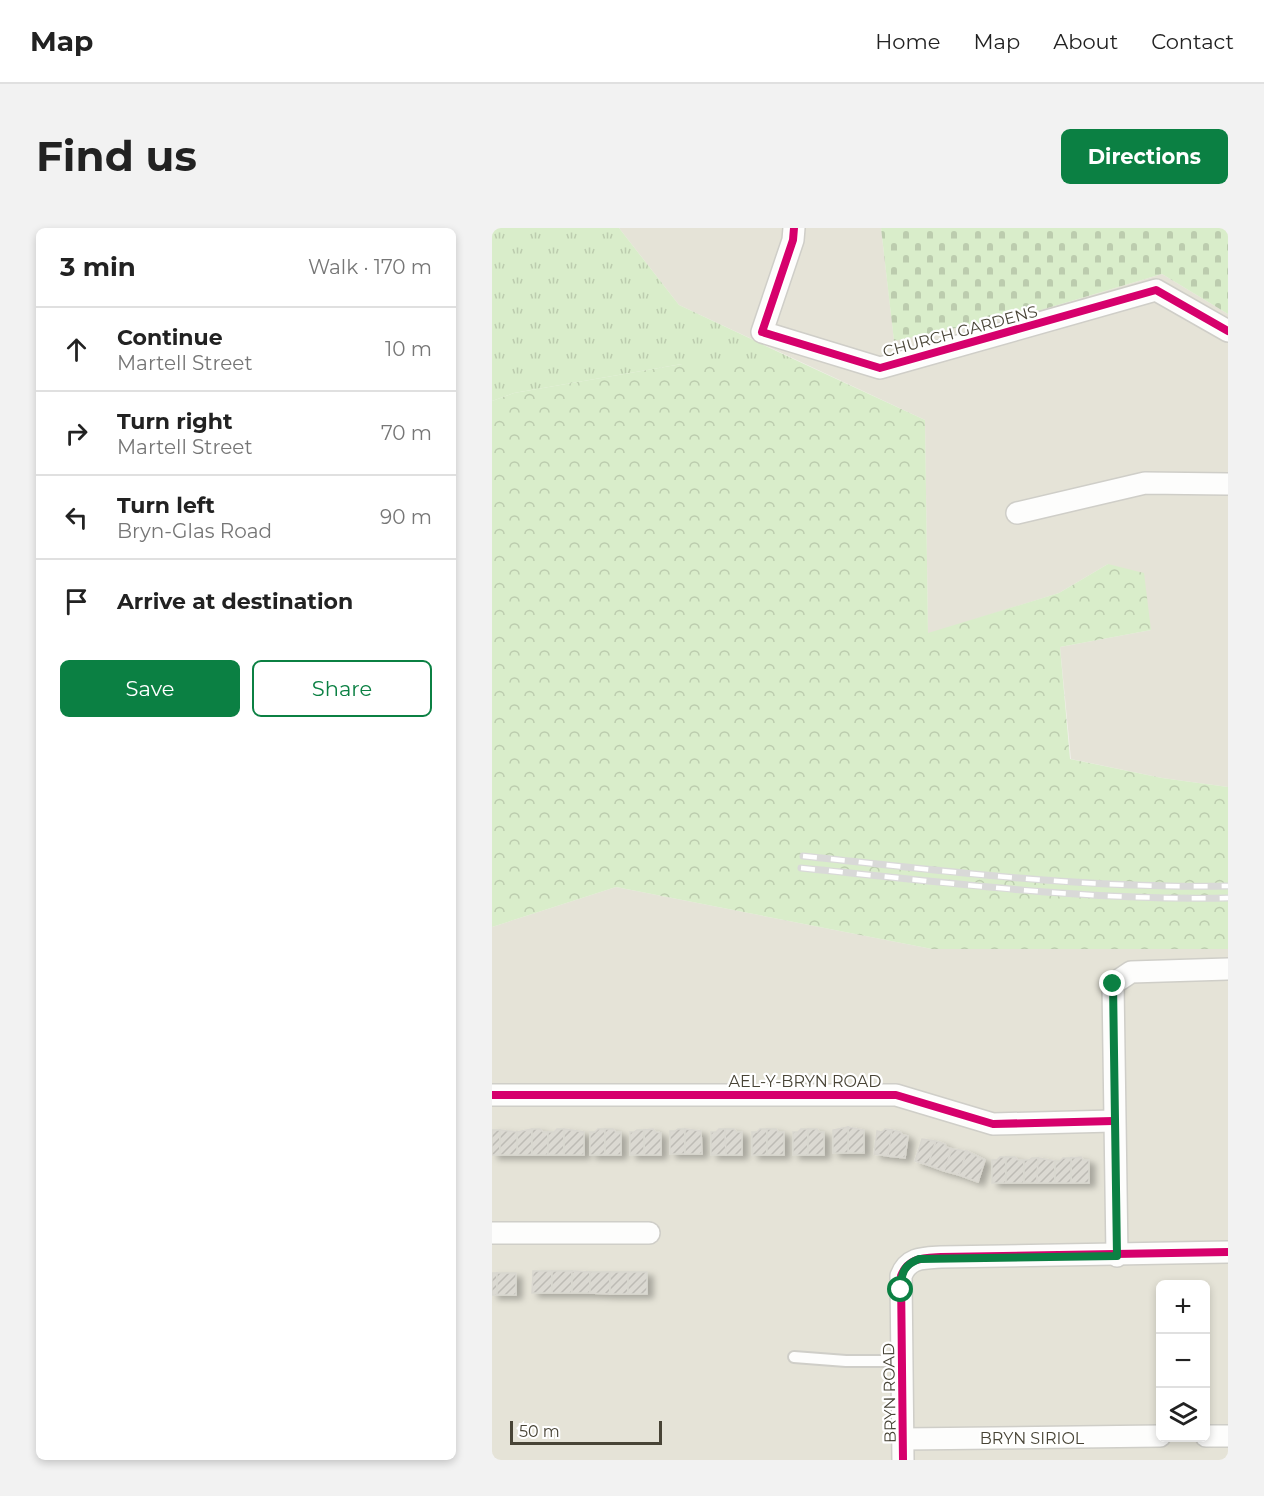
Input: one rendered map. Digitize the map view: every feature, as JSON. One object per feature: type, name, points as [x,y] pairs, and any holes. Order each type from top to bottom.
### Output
[{"type":"street","name":"CHURCH GARDENS","points":[[794,228],[793,240],[762,332],[880,368],[1156,290],[1228,331]]},
{"type":"street","points":[[1017,513],[1146,483],[1228,484]]},
{"type":"street","points":[[1117,1256],[1113,1120],[1113,984],[1131,972],[1228,969]]},
{"type":"street","name":"AEL-Y-BRYN ROAD","points":[[492,1095],[896,1095],[993,1124],[1113,1120]]},
{"type":"street","points":[[492,1233],[649,1233]]},
{"type":"street","name":"BRYN ROAD","points":[[903,1460],[901,1276],[910,1262],[919,1259],[1228,1252]]},
{"type":"street","points":[[1210,1436],[1228,1436]]},
{"type":"street","name":"BRYN SIRIOL","points":[[903,1438],[1156,1437]]},
{"type":"lane","points":[[794,1357],[902,1361]]},
{"type":"shaded area","points":[[619,228],[881,228],[894,340],[1041,310],[1162,274],[1228,314],[1228,787],[1162,778],[1071,759],[1060,647],[1151,630],[1108,564],[1059,593],[928,634],[925,420],[679,305]]},
{"type":"shaded area","points":[[616,887],[932,949],[1228,949],[1228,1460],[492,1460],[492,927]]},
{"type":"green space","points":[[492,228],[619,228],[679,305],[804,364],[682,364],[514,393],[492,401]]},
{"type":"green space","points":[[881,228],[1228,228],[1228,314],[1162,274],[1041,310],[894,341]]},
{"type":"green space","points":[[682,364],[804,364],[925,420],[928,633],[1059,593],[1108,564],[1144,573],[1151,630],[1060,647],[1070,759],[1162,778],[1228,787],[1228,949],[932,949],[616,887],[492,927],[492,401],[514,393]]},
{"type":"building","points":[[848,1127],[864,1130],[864,1153],[848,1153]]},
{"type":"building","points":[[848,1127],[848,1153],[833,1153],[833,1130]]},
{"type":"building","points":[[532,1129],[532,1155],[517,1155],[517,1132]]},
{"type":"building","points":[[532,1129],[548,1132],[548,1155],[532,1155]]},
{"type":"building","points":[[557,1129],[564,1129],[564,1155],[548,1155],[548,1132],[554,1132]]},
{"type":"building","points":[[564,1129],[584,1132],[584,1155],[564,1155]]},
{"type":"building","points":[[605,1129],[605,1155],[590,1155],[590,1132]]},
{"type":"building","points":[[605,1129],[621,1132],[621,1155],[605,1155]]},
{"type":"building","points":[[653,1129],[661,1133],[661,1155],[644,1155],[644,1130]]},
{"type":"building","points":[[685,1129],[685,1154],[670,1154],[670,1131]]},
{"type":"building","points":[[685,1129],[701,1131],[702,1154],[685,1154]]},
{"type":"building","points":[[725,1129],[726,1155],[711,1155],[711,1132]]},
{"type":"building","points":[[725,1129],[742,1132],[742,1155],[726,1155]]},
{"type":"building","points":[[767,1129],[767,1155],[752,1155],[752,1132]]},
{"type":"building","points":[[767,1129],[784,1132],[784,1155],[767,1155]]},
{"type":"building","points":[[808,1129],[808,1155],[793,1155],[793,1132]]},
{"type":"building","points":[[808,1129],[824,1132],[824,1155],[808,1155]]},
{"type":"building","points":[[885,1129],[892,1130],[888,1156],[874,1154],[877,1131],[882,1132]]},
{"type":"building","points":[[492,1130],[500,1130],[500,1155],[492,1155]]},
{"type":"building","points":[[500,1130],[517,1132],[517,1155],[500,1155]]},
{"type":"building","points":[[644,1130],[644,1155],[630,1155],[630,1132]]},
{"type":"building","points":[[892,1130],[908,1136],[905,1158],[888,1156]]},
{"type":"building","points":[[922,1139],[936,1141],[928,1165],[915,1161]]},
{"type":"building","points":[[936,1141],[952,1149],[944,1171],[928,1165]]},
{"type":"building","points":[[952,1149],[967,1151],[959,1175],[944,1171]]},
{"type":"building","points":[[967,1151],[985,1160],[978,1182],[959,1175]]},
{"type":"building","points":[[1006,1157],[1006,1183],[992,1183],[992,1160]]},
{"type":"building","points":[[1006,1157],[1024,1160],[1024,1183],[1006,1183]]},
{"type":"building","points":[[1081,1157],[1083,1160],[1089,1160],[1089,1183],[1071,1183],[1071,1158]]},
{"type":"building","points":[[1038,1158],[1037,1183],[1024,1183],[1024,1160]]},
{"type":"building","points":[[1038,1158],[1055,1161],[1055,1183],[1037,1183]]},
{"type":"building","points":[[1071,1158],[1071,1183],[1055,1183],[1055,1161]]},
{"type":"building","points":[[533,1271],[552,1271],[552,1293],[532,1293]]},
{"type":"building","points":[[552,1271],[572,1271],[572,1293],[552,1293]]},
{"type":"building","points":[[572,1271],[590,1272],[590,1293],[572,1293]]},
{"type":"building","points":[[590,1272],[610,1272],[610,1294],[590,1293]]},
{"type":"building","points":[[610,1272],[628,1272],[628,1294],[610,1294]]},
{"type":"building","points":[[628,1272],[647,1272],[647,1294],[628,1294]]},
{"type":"building","points":[[492,1273],[497,1273],[497,1295],[492,1295]]},
{"type":"building","points":[[497,1273],[516,1273],[516,1295],[497,1295]]},
{"type":"railway","points":[[803,856],[1068,882],[1228,886]]},
{"type":"railway","points":[[801,868],[1067,894],[1228,898]]},
{"type":"cycle path","points":[[794,228],[793,240],[762,332],[880,368],[1156,290],[1228,331]]},
{"type":"cycle path","points":[[492,1095],[896,1095],[993,1124],[1113,1121]]},
{"type":"cycle path","points":[[903,1460],[901,1276],[912,1262],[923,1258],[941,1257],[1228,1252]]},
{"type":"route","points":[[901,1290],[901,1276],[904,1269],[910,1262],[919,1259],[1117,1256],[1113,1120],[1113,984]]}]
